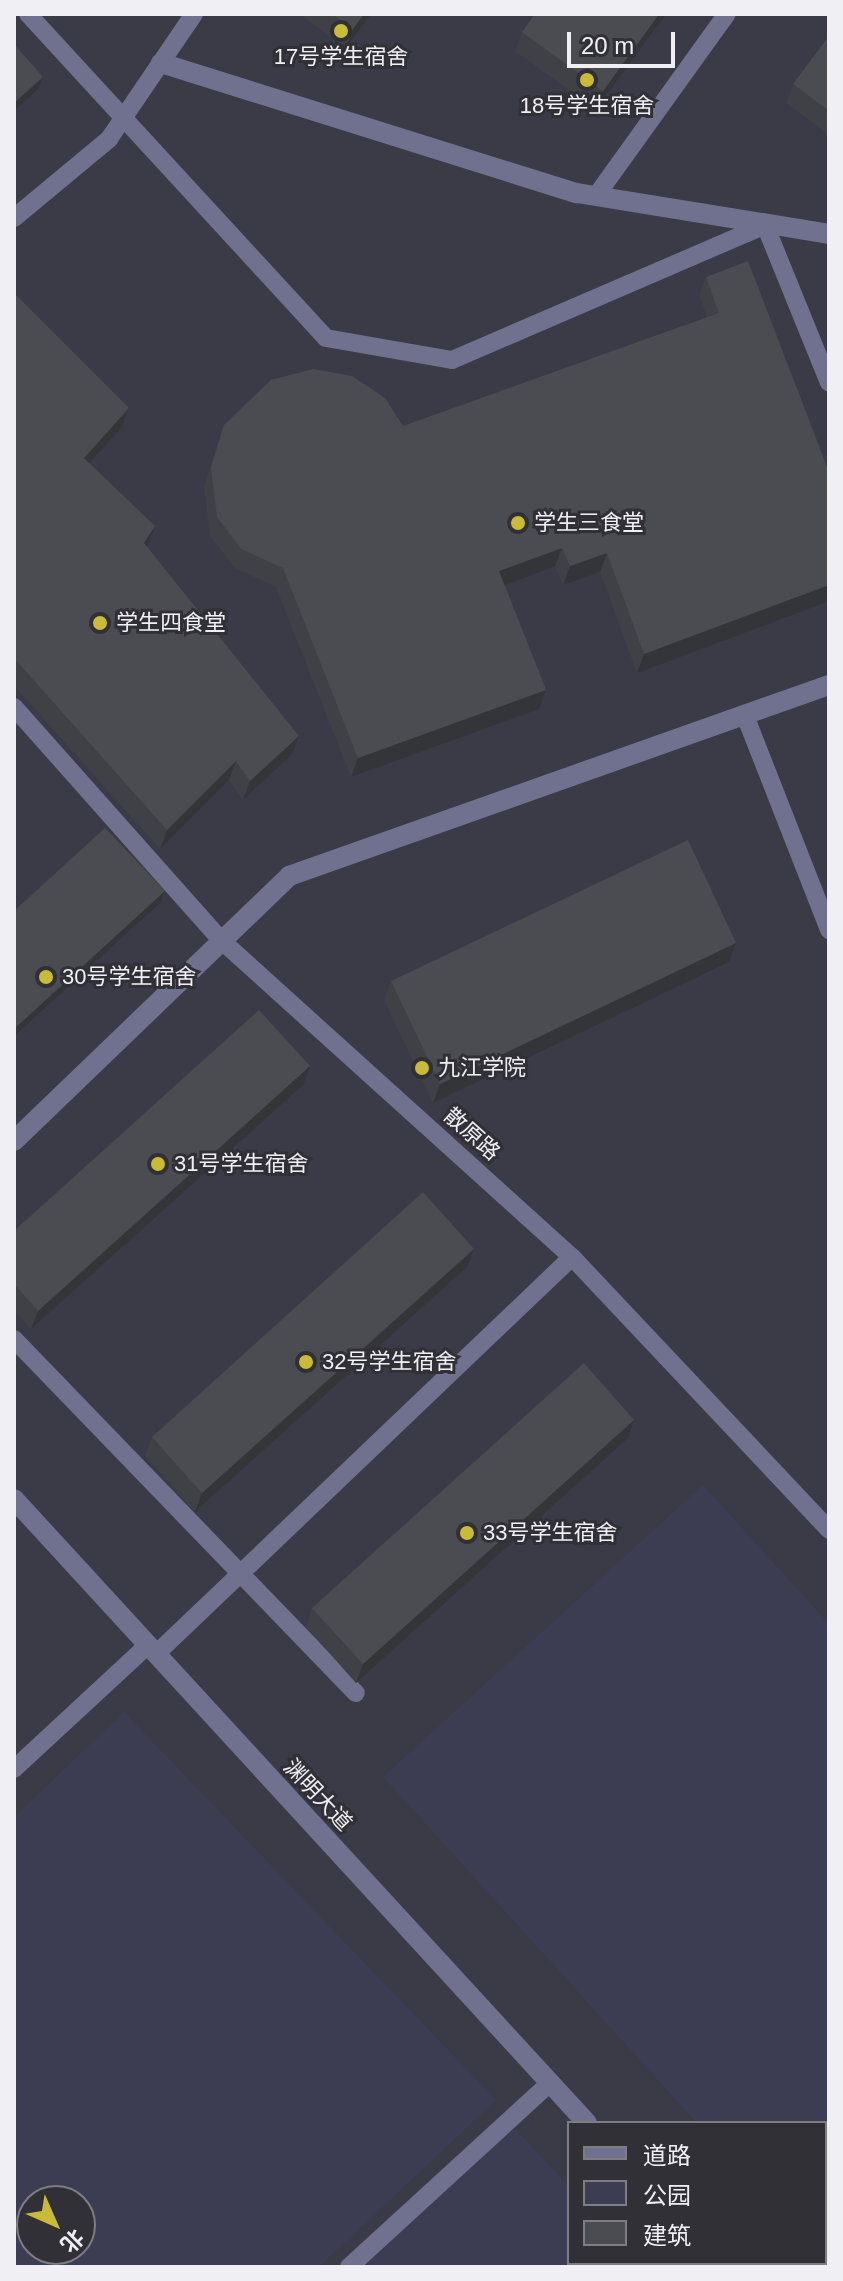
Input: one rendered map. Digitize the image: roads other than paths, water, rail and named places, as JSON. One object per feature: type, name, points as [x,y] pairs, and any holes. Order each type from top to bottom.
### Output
[{"type":"street","points":[[161,63],[596,196],[829,234]]},
{"type":"street","points":[[14,1141],[289,876],[746,718],[829,685]]},
{"type":"street","name":"渊明大道","points":[[14,1499],[585,2121]]},
{"type":"lane","points":[[28,14],[326,338],[452,360],[765,225],[829,383]]},
{"type":"lane","points":[[14,218],[109,139],[194,14]]},
{"type":"lane","points":[[596,196],[727,14]]},
{"type":"lane","name":"散原路","points":[[14,707],[222,941],[572,1257],[829,1530]]},
{"type":"lane","points":[[746,718],[829,930]]},
{"type":"lane","points":[[14,1769],[240,1573],[572,1257]]},
{"type":"lane","points":[[14,1339],[356,1693]]},
{"type":"lane","points":[[349,2267],[550,2083]]},
{"type":"place","name":"17号学生宿舍","points":[[341,31]]},
{"type":"place","name":"18号学生宿舍","points":[[587,80]]},
{"type":"place","name":"学生三食堂","points":[[518,523]]},
{"type":"place","name":"学生四食堂","points":[[100,623]]},
{"type":"place","name":"30号学生宿舍","points":[[46,977]]},
{"type":"place","name":"九江学院","points":[[422,1068]]},
{"type":"place","name":"31号学生宿舍","points":[[158,1164]]},
{"type":"place","name":"32号学生宿舍","points":[[306,1362]]},
{"type":"place","name":"33号学生宿舍","points":[[467,1533]]}]
